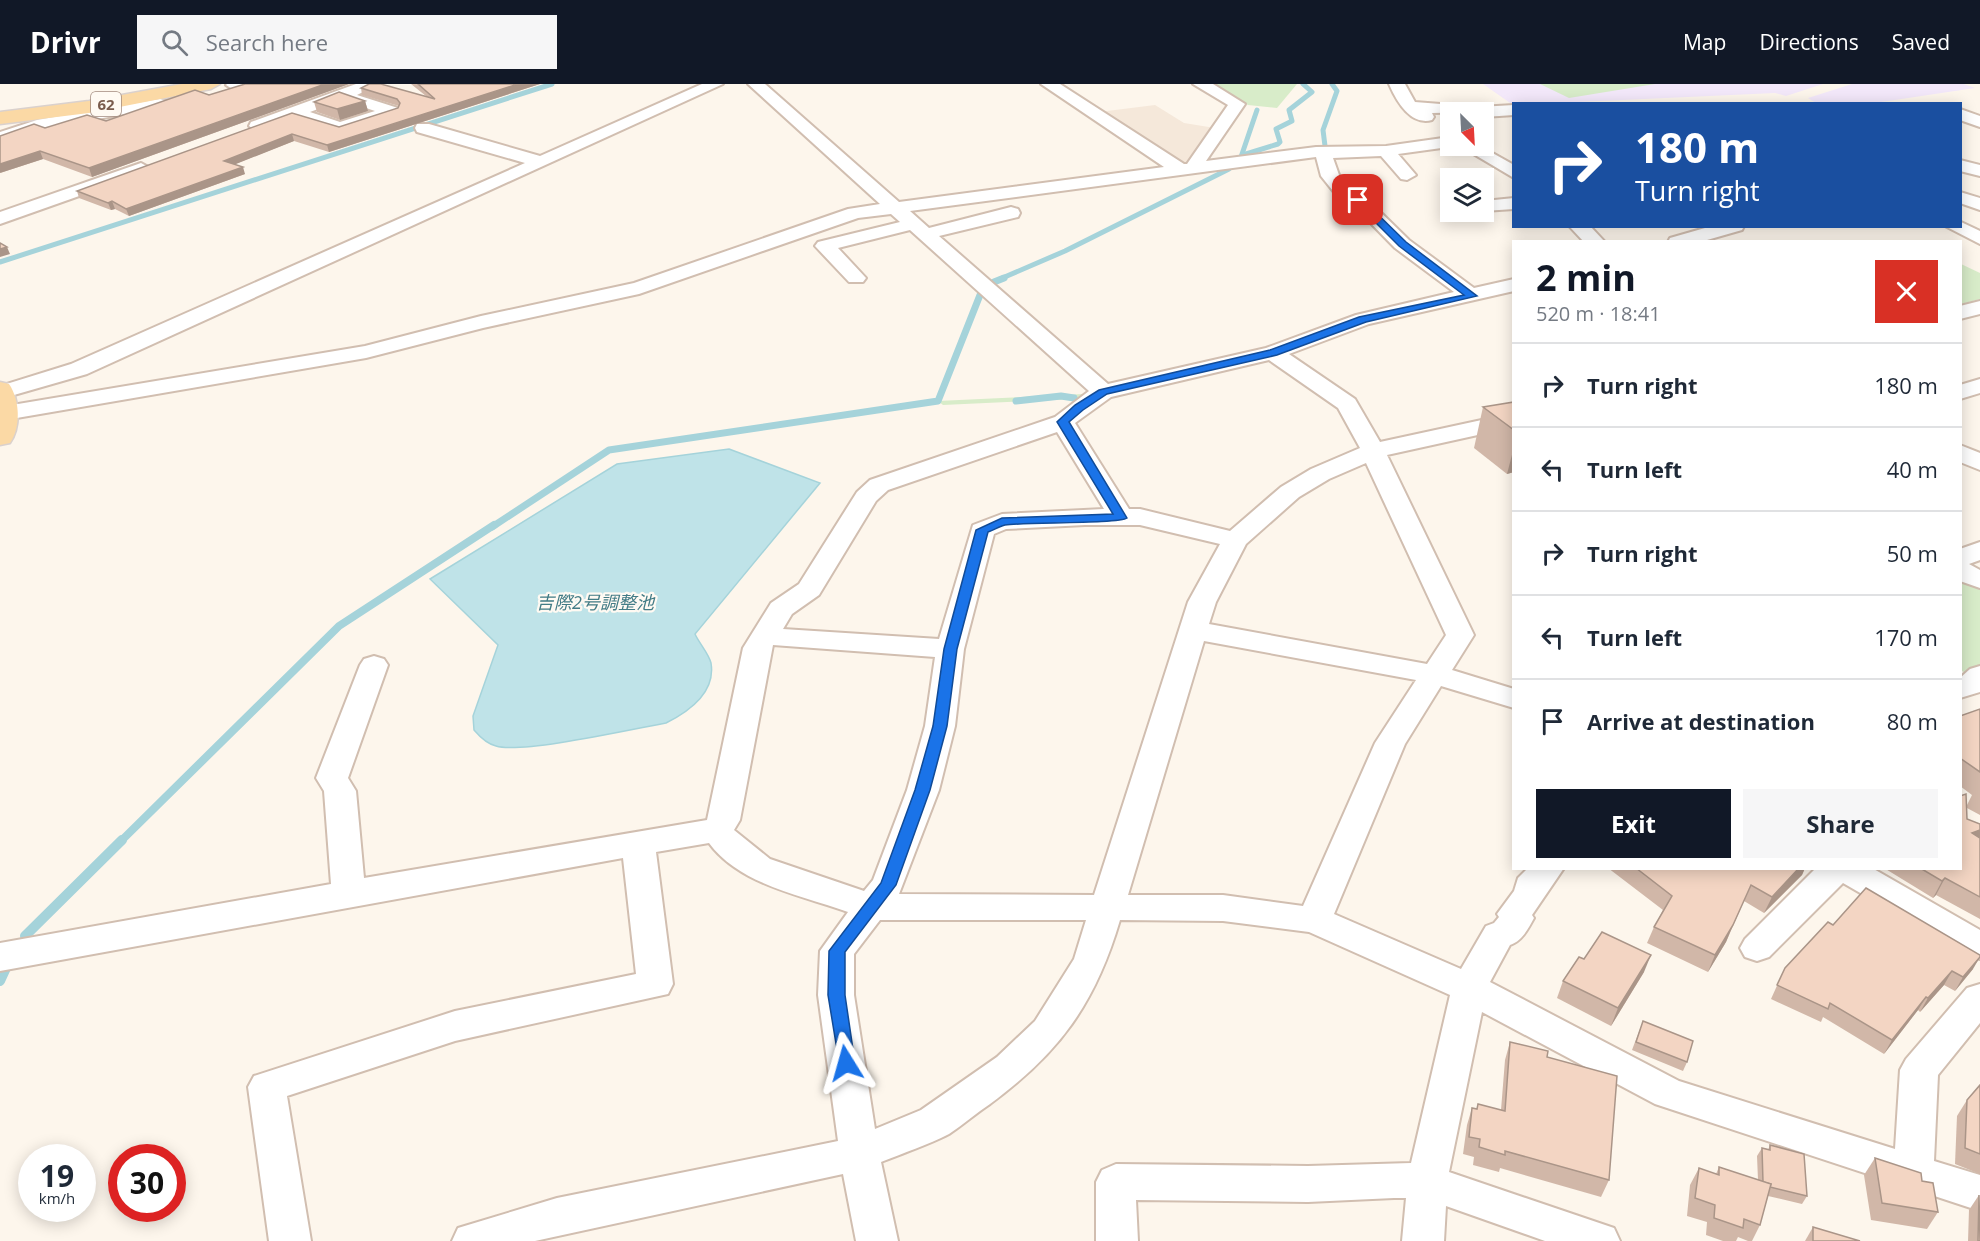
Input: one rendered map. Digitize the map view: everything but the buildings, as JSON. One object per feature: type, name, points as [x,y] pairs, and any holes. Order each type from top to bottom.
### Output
[{"type":"main road","name":"62","points":[[0,118],[89,107],[211,84]]},
{"type":"street","points":[[241,131],[371,84]]},
{"type":"street","points":[[2,407],[56,378],[715,84]]},
{"type":"street","points":[[756,84],[1103,392]]},
{"type":"street","points":[[1049,84],[1187,170]]},
{"type":"street","points":[[1187,170],[1237,104],[1201,84]]},
{"type":"street","points":[[1397,84],[1403,98],[1411,107],[1440,126]]},
{"type":"street","points":[[294,112],[340,127],[392,111],[341,95]]},
{"type":"street","points":[[0,138],[37,125],[160,104]]},
{"type":"street","points":[[1411,107],[1479,112],[1512,110]]},
{"type":"street","points":[[1962,113],[1980,109]]},
{"type":"street","points":[[1962,114],[1980,122]]},
{"type":"street","points":[[423,128],[541,162]]},
{"type":"street","points":[[2,407],[366,352],[481,322],[639,288],[836,219],[895,206],[1323,153],[1386,151],[1440,143]]},
{"type":"street","points":[[1386,151],[1407,175]]},
{"type":"street","points":[[1323,153],[1330,176],[1339,187],[1358,200],[1402,244],[1472,296]]},
{"type":"street","points":[[1962,162],[1980,155]]},
{"type":"street","points":[[1486,156],[1512,172]]},
{"type":"street","points":[[0,218],[159,161]]},
{"type":"street","points":[[1962,164],[1980,171]]},
{"type":"street","points":[[1962,198],[1980,204]]},
{"type":"street","points":[[1494,205],[1512,203]]},
{"type":"street","points":[[1494,208],[1512,218]]},
{"type":"street","points":[[856,278],[825,246],[1011,213]]},
{"type":"street","points":[[1580,228],[1594,240]]},
{"type":"street","points":[[1683,240],[1728,228]]},
{"type":"street","points":[[1958,228],[1976,236]]},
{"type":"street","points":[[1957,240],[1976,236]]},
{"type":"street","points":[[0,957],[349,893],[717,830],[724,820],[757,648],[762,636],[781,609],[809,589],[866,497],[879,485],[1063,422],[1079,407],[1103,392],[1273,353],[1363,320],[1512,286]]},
{"type":"street","points":[[1962,312],[1980,307]]},
{"type":"street","points":[[1273,353],[1347,404],[1373,451],[1460,634],[1436,675],[1390,743],[1314,920]]},
{"type":"street","points":[[473,1241],[557,1216],[789,1170],[859,1153],[935,1122],[1010,1068],[1048,1031],[1070,999],[1091,960],[1202,602],[1235,540],[1290,492],[1320,474],[1373,451],[1512,420]]},
{"type":"street","points":[[1063,422],[1121,518]]},
{"type":"street","points":[[1962,453],[1980,463]]},
{"type":"street","points":[[878,1241],[859,1153],[836,995],[837,951],[888,885],[923,790],[940,726],[950,649],[982,530],[1002,522],[1085,517],[1140,517],[1235,540]]},
{"type":"street","points":[[1962,558],[1980,550]]},
{"type":"street","points":[[1962,571],[1980,580]]},
{"type":"street","points":[[1193,630],[1436,675],[1512,698]]},
{"type":"street","points":[[762,636],[950,649]]},
{"type":"street","points":[[349,893],[340,791],[332,778],[374,664]]},
{"type":"street","points":[[717,830],[728,845],[758,868],[872,907],[1223,908],[1314,920],[1469,988],[1668,1093],[1980,1193]]},
{"type":"street","points":[[290,1241],[267,1087],[455,1026],[655,984],[638,842]]},
{"type":"street","points":[[1423,1241],[1427,1182],[1469,988],[1498,935],[1506,933],[1517,918],[1514,914],[1531,893],[1530,887],[1546,870]]},
{"type":"street","points":[[1757,948],[1835,870]]},
{"type":"street","points":[[1847,870],[1980,946]]},
{"type":"street","points":[[1914,1170],[1919,1070],[1980,998]]},
{"type":"street","points":[[1117,1241],[1116,1182],[1308,1185],[1394,1179],[1427,1182],[1599,1241]]},
{"type":"shaded area","points":[[1483,84],[1823,84],[1786,96],[1775,93],[1578,102],[1512,102],[1512,104]]},
{"type":"shaded area","points":[[1852,84],[1964,84],[1975,88],[1881,102],[1814,102],[1808,98]]},
{"type":"shaded area","points":[[1155,105],[1184,123],[1215,128],[1187,168],[1099,112]]},
{"type":"green space","points":[[1210,84],[1297,84],[1277,108],[1248,105]]},
{"type":"green space","points":[[1540,84],[1655,84],[1569,98]]},
{"type":"green space","points":[[1962,264],[1980,273],[1980,299],[1962,304]]},
{"type":"green space","points":[[1104,393],[1095,398],[943,405],[938,401]]},
{"type":"green space","points":[[1962,578],[1980,583],[1980,684],[1962,671]]},
{"type":"water","name":"吉際2号調整池","points":[[729,449],[820,483],[695,634],[711,663],[709,683],[699,700],[666,723],[604,735],[552,744],[509,748],[496,746],[484,740],[474,730],[473,716],[498,645],[430,579],[617,464]]},
{"type":"waterway","points":[[0,262],[552,84]]},
{"type":"waterway","points":[[1000,279],[1065,251],[1229,169],[1246,154],[1278,144],[1280,142],[1276,129],[1292,121],[1289,110],[1312,92],[1303,84]]},
{"type":"waterway","points":[[1325,146],[1323,130],[1337,91],[1332,84]]},
{"type":"waterway","points":[[1241,157],[1257,110]]},
{"type":"waterway","points":[[994,282],[1004,278]]},
{"type":"waterway","points":[[492,527],[609,450],[938,401],[980,295]]},
{"type":"waterway","points":[[1016,401],[1061,396],[1074,398]]},
{"type":"waterway","points":[[121,841],[339,626],[494,525]]},
{"type":"waterway","points":[[25,936],[122,840]]},
{"type":"waterway","points":[[0,981],[6,968]]},
{"type":"route","points":[[846,1063],[836,995],[837,951],[888,885],[923,790],[940,726],[950,649],[982,530],[1002,522],[1085,517],[1121,518],[1063,422],[1079,407],[1103,392],[1273,353],[1363,320],[1472,296],[1402,244],[1358,200]]}]
